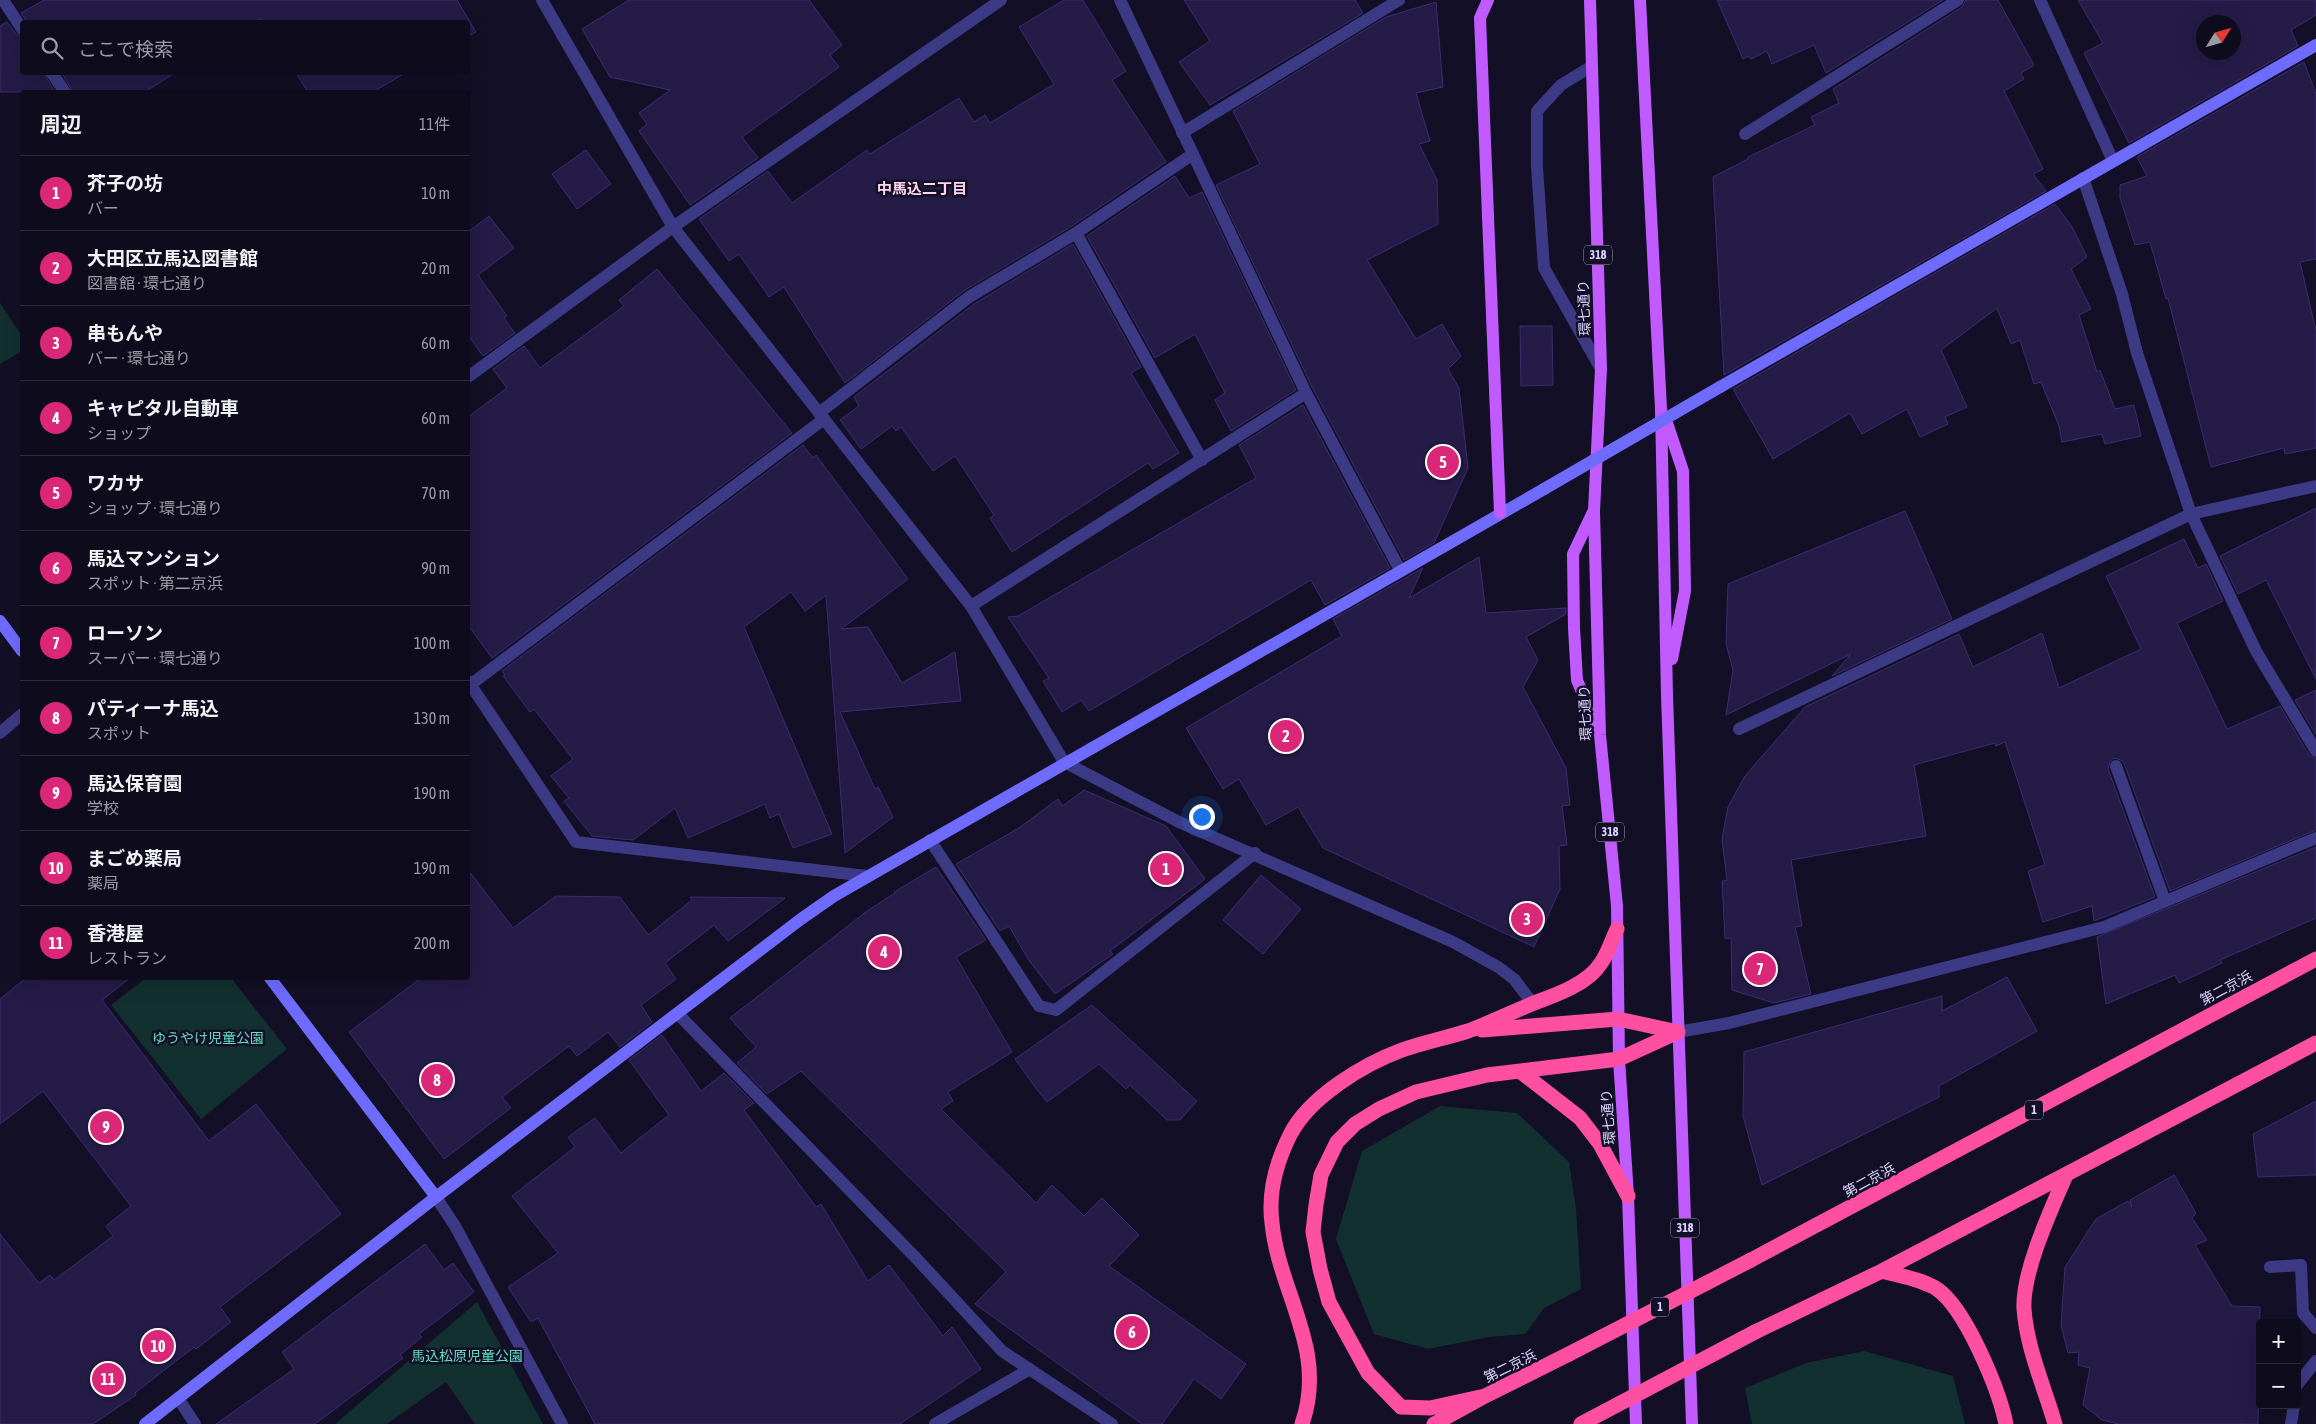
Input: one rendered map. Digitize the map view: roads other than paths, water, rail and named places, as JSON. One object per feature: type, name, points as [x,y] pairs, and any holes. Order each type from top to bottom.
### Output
[{"type":"highway","points":[[1302,1424],[1310,1385],[1308,1351],[1278,1255],[1271,1222],[1272,1194],[1282,1155],[1291,1133],[1311,1107],[1368,1065],[1403,1049],[1468,1031],[1572,988],[1601,964],[1617,929]]},
{"type":"highway","name":"第二京浜","points":[[1434,1424],[1751,1260],[2316,959]]},
{"type":"highway","points":[[1468,1031],[1618,1019],[1678,1032]]},
{"type":"highway","points":[[1485,1396],[1430,1408],[1401,1407],[1368,1373],[1329,1302],[1313,1232],[1322,1175],[1337,1142],[1355,1124],[1378,1108],[1416,1092],[1487,1075],[1619,1059],[1678,1032]]},
{"type":"highway","points":[[1581,1424],[1755,1332],[1882,1271],[2316,1042]]},
{"type":"highway","points":[[1521,1072],[1580,1118],[1605,1152],[1628,1196]]},
{"type":"highway","points":[[2055,1424],[2028,1339],[2024,1308],[2028,1281],[2039,1237],[2066,1175]]},
{"type":"highway","points":[[1882,1271],[1916,1280],[1937,1290],[1955,1308],[1984,1361],[2001,1402],[2006,1424]]},
{"type":"main road","points":[[1488,0],[1480,18],[1500,513]]},
{"type":"main road","name":"環七通り","points":[[1590,0],[1601,369],[1594,510],[1600,735],[1617,906],[1619,1059],[1628,1196],[1636,1424]]},
{"type":"main road","name":"318","points":[[1640,0],[1661,409],[1667,695],[1692,1424]]},
{"type":"main road","points":[[1661,409],[1683,471],[1685,591],[1667,695]]},
{"type":"main road","points":[[1594,510],[1573,554],[1574,628],[1576,680],[1600,735]]},
{"type":"street","points":[[3,0],[20,27]]},
{"type":"street","points":[[542,0],[673,228],[971,606],[1064,762],[1179,822],[1254,853],[1453,942],[1498,967],[1514,979],[1533,1004]]},
{"type":"street","points":[[470,376],[673,228],[1001,0]]},
{"type":"street","points":[[1120,0],[1306,393],[1400,570]]},
{"type":"street","points":[[1182,133],[1399,0]]},
{"type":"street","points":[[1746,134],[1958,0]]},
{"type":"street","points":[[2040,0],[2113,161]]},
{"type":"street","points":[[144,1424],[436,1197],[801,919],[867,876],[2316,45]]},
{"type":"street","points":[[1592,66],[1561,85],[1537,111],[1537,167],[1544,268],[1601,369]]},
{"type":"street","points":[[54,75],[64,90]]},
{"type":"street","points":[[470,682],[821,416],[969,297],[1076,232],[1193,154]]},
{"type":"street","points":[[2083,178],[2122,294],[2137,353],[2191,514],[2256,651],[2316,751]]},
{"type":"street","points":[[1076,232],[1202,460]]},
{"type":"street","points":[[971,606],[1306,393]]},
{"type":"street","points":[[1739,729],[2191,514],[2316,486]]},
{"type":"street","points":[[0,621],[20,648]]},
{"type":"street","points":[[470,684],[576,842],[867,876]]},
{"type":"street","points":[[0,733],[20,716]]},
{"type":"street","points":[[2116,766],[2165,901]]},
{"type":"street","points":[[1678,1032],[1729,1023],[2104,927],[2316,838]]},
{"type":"street","points":[[930,840],[1039,1006],[1056,1010],[1254,853]]},
{"type":"street","points":[[272,980],[436,1197],[455,1226],[562,1424]]},
{"type":"street","points":[[678,1014],[909,1251],[1002,1351],[1112,1424]]},
{"type":"street","points":[[2270,1267],[2301,1265],[2303,1313],[2316,1328]]},
{"type":"street","points":[[2301,1380],[2316,1361]]},
{"type":"street","points":[[935,1424],[1030,1369]]},
{"type":"street","points":[[178,1398],[196,1424]]},
{"type":"street","points":[[2291,1424],[2293,1409]]},
{"type":"place","name":"ワカサ","points":[[1443,462]]},
{"type":"place","name":"大田区立馬込図書館","points":[[1286,736]]},
{"type":"place","name":"芥子の坊","points":[[1166,869]]},
{"type":"place","name":"串もんや","points":[[1527,919]]},
{"type":"place","name":"キャピタル自動車","points":[[884,952]]},
{"type":"place","name":"ローソン","points":[[1760,969]]},
{"type":"place","name":"パティーナ馬込","points":[[437,1080]]},
{"type":"place","name":"馬込保育園","points":[[106,1127]]},
{"type":"place","name":"馬込マンション","points":[[1132,1332]]},
{"type":"place","name":"まごめ薬局","points":[[158,1346]]},
{"type":"place","name":"香港屋","points":[[108,1379]]},
{"type":"district","name":"中馬込二丁目","points":[[922,189]]},
{"type":"park label","name":"ゆうやけ児童公園","points":[[208,1038]]},
{"type":"park label","name":"馬込松原児童公園","points":[[467,1356]]}]
